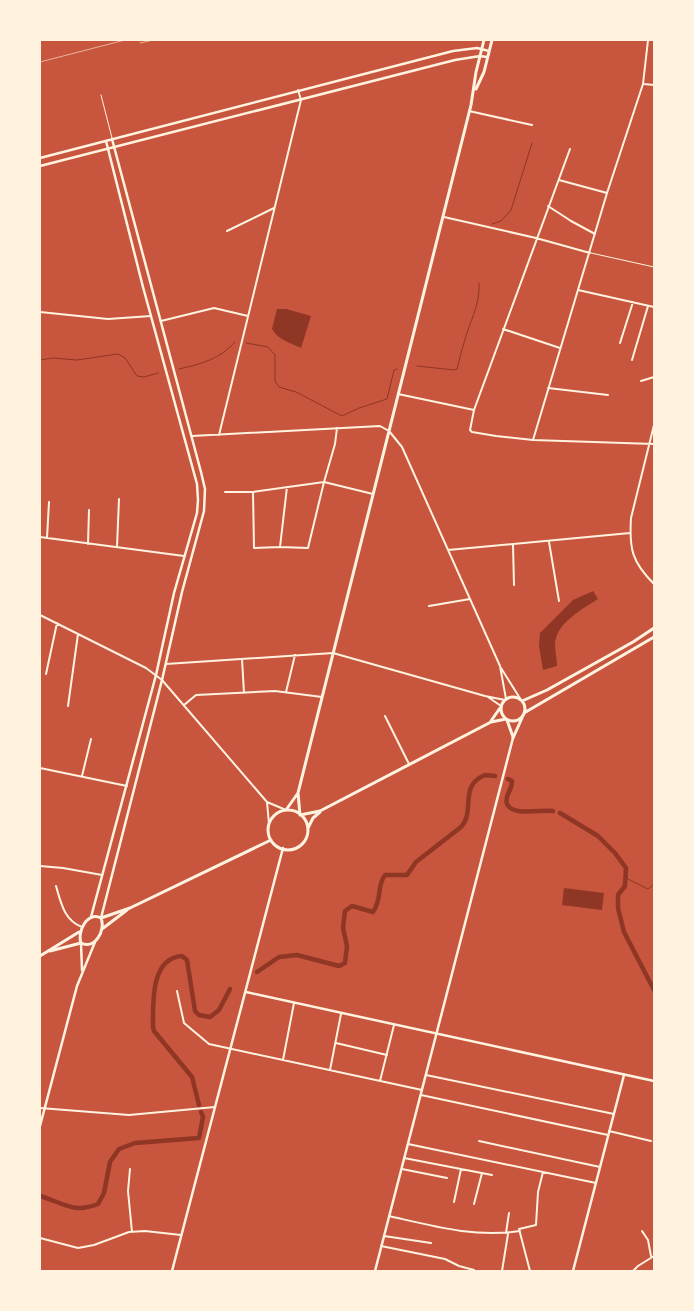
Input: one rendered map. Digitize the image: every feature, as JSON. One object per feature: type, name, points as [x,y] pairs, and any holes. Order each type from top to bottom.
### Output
[{"type":"main road","points":[[474,93],[476,72],[484,40]]},
{"type":"main road","points":[[484,72],[492,40]]},
{"type":"main road","points":[[300,815],[298,793],[469,111],[474,93],[486,69],[492,40]]},
{"type":"main road","points":[[491,722],[505,699],[512,697],[522,700],[538,695],[633,642],[654,628]]},
{"type":"main road","points":[[300,815],[320,811],[491,722],[517,721],[523,715],[654,637]]},
{"type":"main road","points":[[513,738],[523,715],[525,705],[522,700]]},
{"type":"main road","points":[[501,707],[502,714],[507,720],[513,738]]},
{"type":"main road","points":[[286,810],[298,793]]},
{"type":"main road","points":[[308,828],[300,815],[293,810],[286,810],[276,814],[269,824],[269,832],[277,846],[291,849],[299,846],[305,840],[313,818],[320,811]]},
{"type":"main road","points":[[40,956],[79,932],[91,917],[101,918],[130,908],[272,840]]},
{"type":"main road","points":[[102,929],[130,908]]},
{"type":"main road","points":[[50,951],[81,943],[89,945],[95,942],[102,929],[101,918]]},
{"type":"main road","points":[[79,932],[81,943]]},
{"type":"street","points":[[533,440],[607,194],[643,84],[648,40]]},
{"type":"street","points":[[40,158],[453,51],[482,48],[489,51]]},
{"type":"street","points":[[40,166],[454,60],[480,56],[487,57]]},
{"type":"street","points":[[643,84],[654,85]]},
{"type":"street","points":[[219,435],[301,100],[298,90]]},
{"type":"street","points":[[469,111],[532,125]]},
{"type":"street","points":[[101,918],[198,537],[205,501],[202,472],[112,139]]},
{"type":"street","points":[[91,917],[156,675],[184,556],[197,513],[198,500],[197,484],[150,316],[106,141]]},
{"type":"street","points":[[570,149],[503,329],[470,426],[472,432],[533,440],[654,444]]},
{"type":"street","points":[[558,180],[607,194]]},
{"type":"street","points":[[548,206],[596,234]]},
{"type":"street","points":[[227,231],[274,208]]},
{"type":"street","points":[[443,217],[536,238],[590,253]]},
{"type":"street","points":[[127,227],[135,226]]},
{"type":"street","points":[[131,241],[139,240]]},
{"type":"street","points":[[578,290],[654,307]]},
{"type":"street","points":[[620,343],[633,302]]},
{"type":"street","points":[[632,360],[648,306]]},
{"type":"street","points":[[161,321],[214,308],[248,316]]},
{"type":"street","points":[[40,312],[108,319],[159,314]]},
{"type":"street","points":[[503,329],[560,348]]},
{"type":"street","points":[[641,381],[654,377]]},
{"type":"street","points":[[169,381],[177,380]]},
{"type":"street","points":[[548,388],[608,395]]},
{"type":"street","points":[[398,394],[474,410]]},
{"type":"street","points":[[654,425],[631,518],[630,533],[632,550],[637,564],[654,584]]},
{"type":"street","points":[[184,436],[380,426],[389,431],[402,448],[500,666],[522,700]]},
{"type":"street","points":[[253,492],[254,548],[308,548],[335,444],[337,428]]},
{"type":"street","points":[[225,492],[253,492],[324,482],[373,494]]},
{"type":"street","points":[[280,547],[287,487]]},
{"type":"street","points":[[117,547],[119,499]]},
{"type":"street","points":[[47,538],[49,502]]},
{"type":"street","points":[[88,544],[89,510]]},
{"type":"street","points":[[448,550],[630,533]]},
{"type":"street","points":[[40,537],[192,557]]},
{"type":"street","points":[[549,542],[559,601]]},
{"type":"street","points":[[513,545],[514,585]]},
{"type":"street","points":[[430,606],[470,599]]},
{"type":"street","points":[[40,615],[146,668],[156,675],[268,802],[286,810]]},
{"type":"street","points":[[46,674],[57,623]]},
{"type":"street","points":[[68,706],[78,634]]},
{"type":"street","points":[[159,662],[166,664],[334,653],[485,696],[505,699],[500,666]]},
{"type":"street","points":[[286,692],[295,655]]},
{"type":"street","points":[[242,659],[244,693]]},
{"type":"street","points":[[184,705],[196,695],[286,692],[322,697]]},
{"type":"street","points":[[485,696],[501,707]]},
{"type":"street","points":[[385,716],[409,764]]},
{"type":"street","points":[[375,1271],[513,738]]},
{"type":"street","points":[[82,776],[91,739]]},
{"type":"street","points":[[40,768],[127,786],[135,785]]},
{"type":"street","points":[[268,802],[269,824]]},
{"type":"street","points":[[172,1271],[283,848]]},
{"type":"street","points":[[40,866],[63,868],[111,878]]},
{"type":"street","points":[[56,886],[66,916],[71,922],[82,927]]},
{"type":"street","points":[[40,1126],[82,971],[95,942]]},
{"type":"street","points":[[81,943],[82,971]]},
{"type":"street","points":[[177,991],[181,1016],[187,1027],[209,1044],[422,1090]]},
{"type":"street","points":[[246,992],[654,1081]]},
{"type":"street","points":[[283,1060],[294,1003]]},
{"type":"street","points":[[330,1070],[342,1013]]},
{"type":"street","points":[[380,1081],[394,1025]]},
{"type":"street","points":[[336,1043],[387,1055]]},
{"type":"street","points":[[426,1075],[614,1114]]},
{"type":"street","points":[[573,1271],[624,1075]]},
{"type":"street","points":[[421,1095],[651,1141]]},
{"type":"street","points":[[40,1108],[129,1115],[215,1107]]},
{"type":"street","points":[[479,1141],[600,1167]]},
{"type":"street","points":[[408,1144],[596,1183]]},
{"type":"street","points":[[404,1158],[492,1175]]},
{"type":"street","points":[[130,1168],[128,1191],[132,1232]]},
{"type":"street","points":[[402,1169],[447,1178]]},
{"type":"street","points":[[454,1202],[461,1169]]},
{"type":"street","points":[[389,1216],[454,1230],[485,1234],[520,1231],[519,1229],[536,1225],[538,1192],[542,1172]]},
{"type":"street","points":[[474,1204],[482,1173]]},
{"type":"street","points":[[502,1271],[509,1213]]},
{"type":"street","points":[[40,1238],[78,1248],[94,1245],[132,1232],[145,1231],[182,1235]]},
{"type":"street","points":[[520,1231],[530,1271]]},
{"type":"street","points":[[633,1271],[653,1256],[648,1240],[642,1232]]},
{"type":"street","points":[[384,1236],[431,1243]]},
{"type":"street","points":[[381,1246],[445,1259],[459,1266],[474,1270]]},
{"type":"lane","points":[[101,95],[112,139]]},
{"type":"lane","points":[[590,253],[654,267]]},
{"type":"shaded area","points":[[277,309],[286,309],[311,316],[301,348],[281,339],[272,329]]},
{"type":"shaded area","points":[[593,591],[598,599],[570,618],[559,630],[555,645],[557,666],[543,670],[539,646],[540,633],[573,600]]},
{"type":"shaded area","points":[[564,888],[604,893],[602,910],[562,905]]},
{"type":"waterway","points":[[492,224],[501,221],[511,210],[532,143]]},
{"type":"waterway","points":[[417,366],[457,369],[477,302],[479,283]]},
{"type":"waterway","points":[[179,369],[216,357],[235,342]]},
{"type":"waterway","points":[[246,343],[268,347],[275,355],[275,381],[279,387],[296,392],[342,416],[387,399],[394,370],[397,369]]},
{"type":"waterway","points":[[40,360],[53,358],[77,360],[118,354],[125,358],[137,376],[144,377],[158,373]]},
{"type":"waterway","points":[[257,972],[279,957],[297,955],[339,966],[345,963],[347,946],[343,928],[345,911],[352,906],[373,912],[378,902],[382,879],[385,875],[407,875],[416,862],[461,827],[467,814],[469,792],[472,786],[485,775],[495,776]]},
{"type":"waterway","points":[[508,779],[512,781],[506,801],[510,808],[528,812],[553,811]]},
{"type":"waterway","points":[[560,813],[598,836],[615,853],[626,868],[625,886],[618,895],[618,908],[624,932],[654,990]]},
{"type":"waterway","points":[[626,878],[648,889],[654,884]]},
{"type":"waterway","points":[[199,1105],[192,1077],[154,1031],[153,1007],[156,984],[164,965],[172,959],[182,956],[187,960],[195,1011],[199,1015],[210,1017],[219,1010],[230,989]]},
{"type":"waterway","points":[[40,1196],[75,1208],[98,1204],[104,1193],[110,1162],[119,1149],[135,1143],[199,1138],[203,1117],[201,1112]]},
{"type":"railway","points":[[40,62],[125,40]]},
{"type":"railway","points":[[140,43],[153,40]]}]
